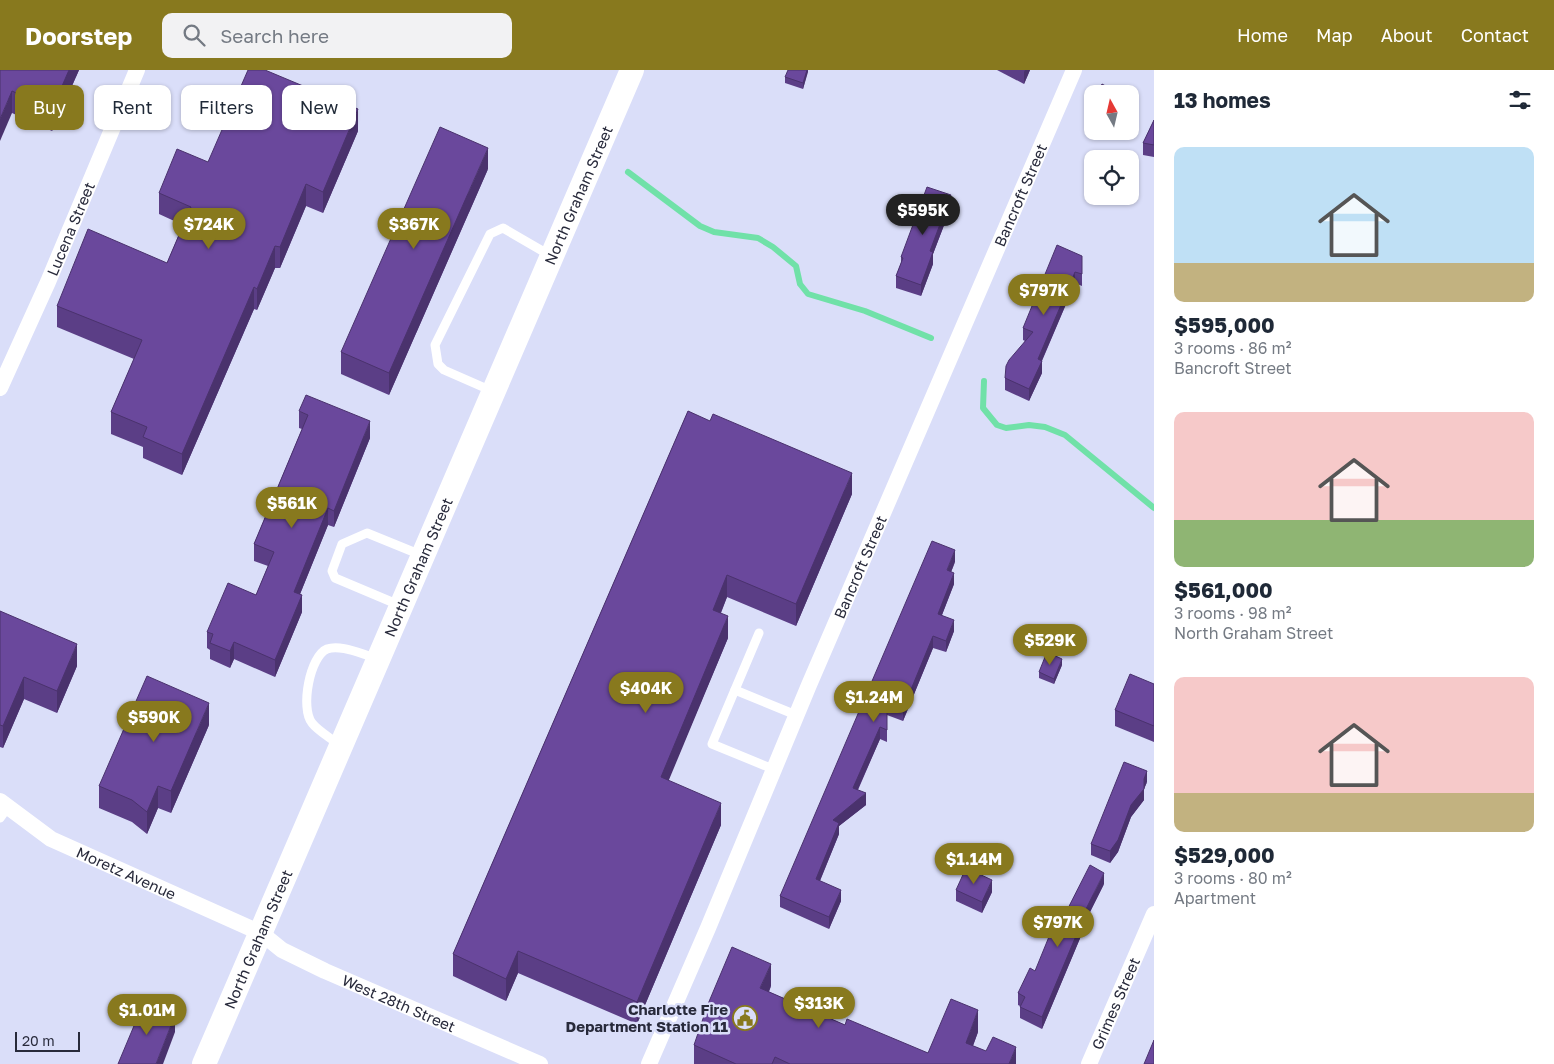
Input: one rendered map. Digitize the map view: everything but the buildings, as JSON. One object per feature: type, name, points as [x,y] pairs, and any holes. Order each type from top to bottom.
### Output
[{"type":"main road","name":"North Graham Street","points":[[204,1064],[403,606],[632,70]]},
{"type":"street","name":"Lucena Street","points":[[0,388],[48,282],[137,70]]},
{"type":"street","name":"Bancroft Street","points":[[649,1064],[705,936],[796,715],[1074,70]]},
{"type":"street","name":"Moretz Avenue","points":[[3,809],[52,839],[260,933]]},
{"type":"street","name":"Grimes Street","points":[[1090,1064],[1154,914]]},
{"type":"street","name":"West 28th Street","points":[[260,933],[282,950],[325,971],[540,1064]]},
{"type":"lane","points":[[494,392],[444,370],[438,364],[435,345],[490,234],[503,228],[551,256]]},
{"type":"lane","points":[[403,606],[335,578],[332,571],[342,544],[367,533],[424,556]]},
{"type":"lane","points":[[759,633],[712,744],[773,769]]},
{"type":"lane","points":[[341,746],[311,723],[305,707],[307,692],[318,656],[328,649],[346,650],[380,659]]},
{"type":"lane","points":[[735,690],[796,715]]},
{"type":"waterway","points":[[628,172],[700,226],[714,232],[758,238],[773,247],[796,266],[800,284],[808,294],[865,311],[931,338]]},
{"type":"waterway","points":[[984,381],[983,408],[997,425],[1006,428],[1029,425],[1045,427],[1065,435],[1154,508]]},
{"type":"place","name":"Charlotte Fire Department Station 11","points":[[745,1018]]}]
